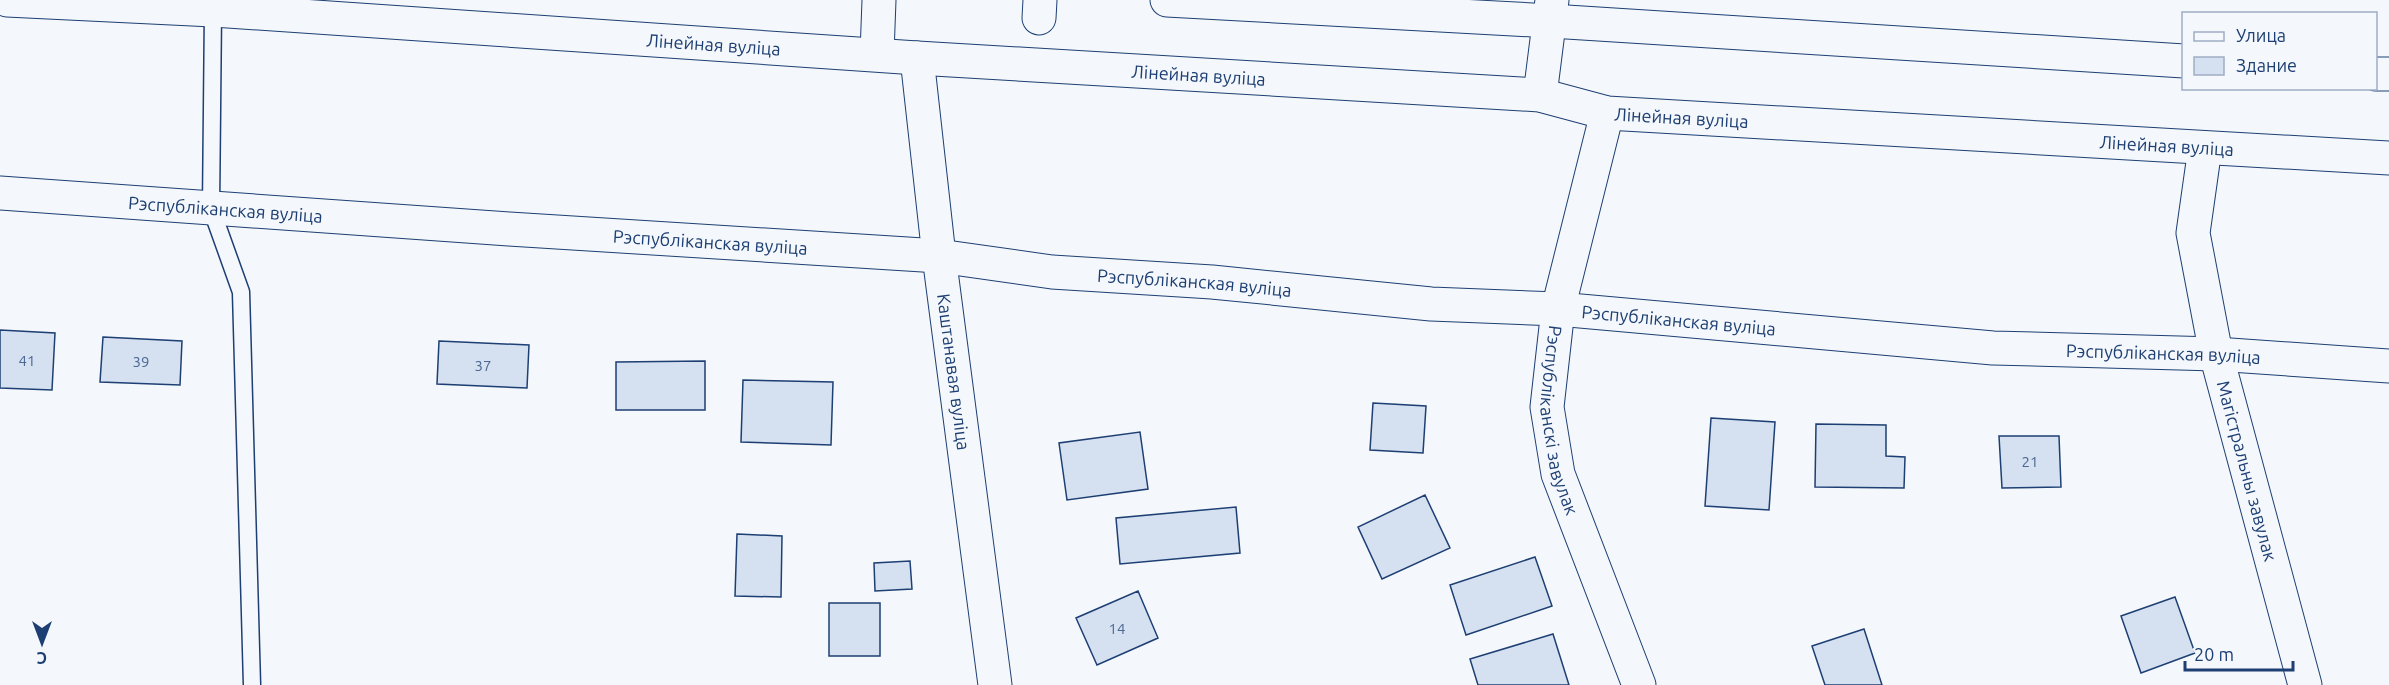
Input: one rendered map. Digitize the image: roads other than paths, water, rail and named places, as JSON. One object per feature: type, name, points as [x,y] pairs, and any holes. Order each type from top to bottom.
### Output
[{"type":"street","name":"Лінейная вуліца","points":[[7,0],[212,5],[917,58],[1540,95],[1607,113],[2389,158]]},
{"type":"street","points":[[877,54],[879,0]]},
{"type":"street","points":[[1167,0],[1551,10],[2182,61]]},
{"type":"street","points":[[1540,95],[1551,10]]},
{"type":"street","name":"Каштанавая вуліца","points":[[917,58],[939,256],[995,685]]},
{"type":"street","name":"Рэспубліканскі завулак","points":[[1607,113],[1558,309],[1547,407],[1558,474],[1639,685]]},
{"type":"street","name":"Магістральны завулак","points":[[2205,148],[2193,233],[2216,354],[2305,685]]},
{"type":"street","name":"Рэспубліканская вуліца","points":[[0,193],[939,256],[1052,273],[1212,282],[1431,304],[1558,309],[1993,348],[2216,354],[2389,366]]},
{"type":"lane","points":[[212,5],[211,208],[241,292],[252,685]]}]
